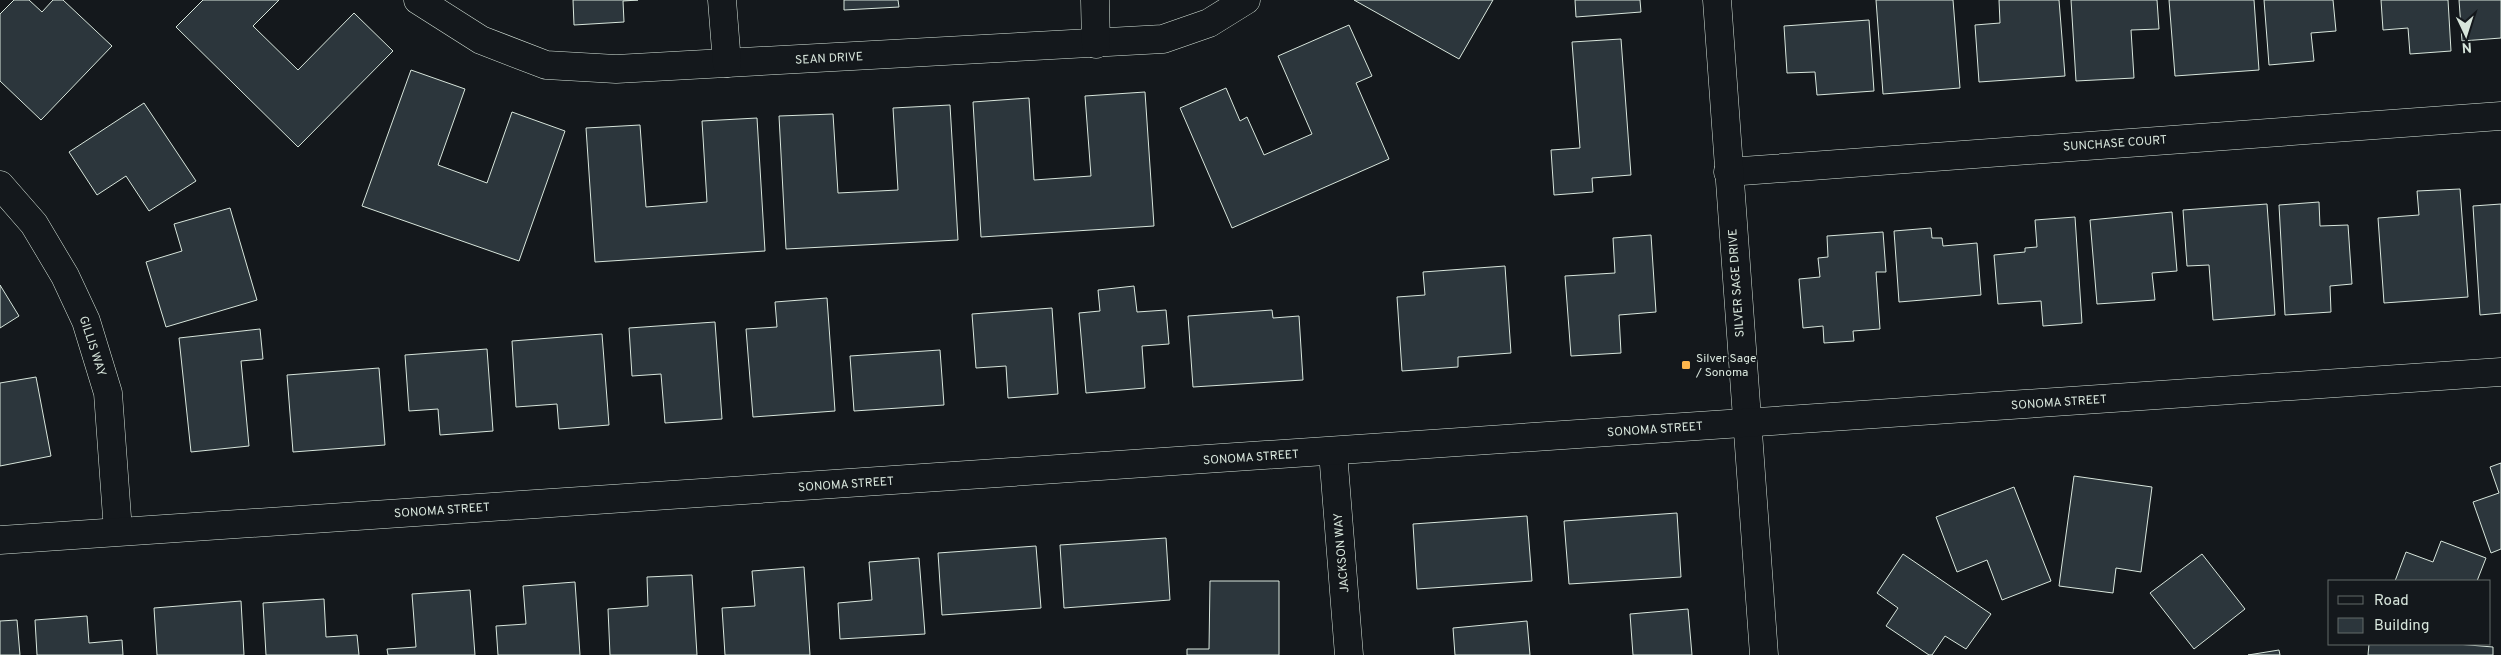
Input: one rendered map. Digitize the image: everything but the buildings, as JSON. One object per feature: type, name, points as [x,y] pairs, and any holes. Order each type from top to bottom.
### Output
[{"type":"street","name":"SEAN DRIVE","points":[[418,0],[481,40],[546,65],[616,69],[1163,39],[1209,23],[1246,0]]},
{"type":"street","points":[[722,0],[727,63]]},
{"type":"street","points":[[1095,0],[1096,44]]},
{"type":"street","name":"SILVER SAGE DRIVE","points":[[1717,0],[1764,655]]},
{"type":"street","name":"SUNCHASE COURT","points":[[1728,172],[2501,116]]},
{"type":"street","name":"GILLIS WAY","points":[[0,185],[34,224],[65,276],[86,321],[108,394],[118,531]]},
{"type":"street","name":"SONOMA STREET","points":[[0,540],[1333,452],[1747,422],[2501,372]]},
{"type":"street","name":"JACKSON WAY","points":[[1333,452],[1349,655]]},
{"type":"place","name":"Silver Sage / Sonoma","points":[[1686,365]]}]
